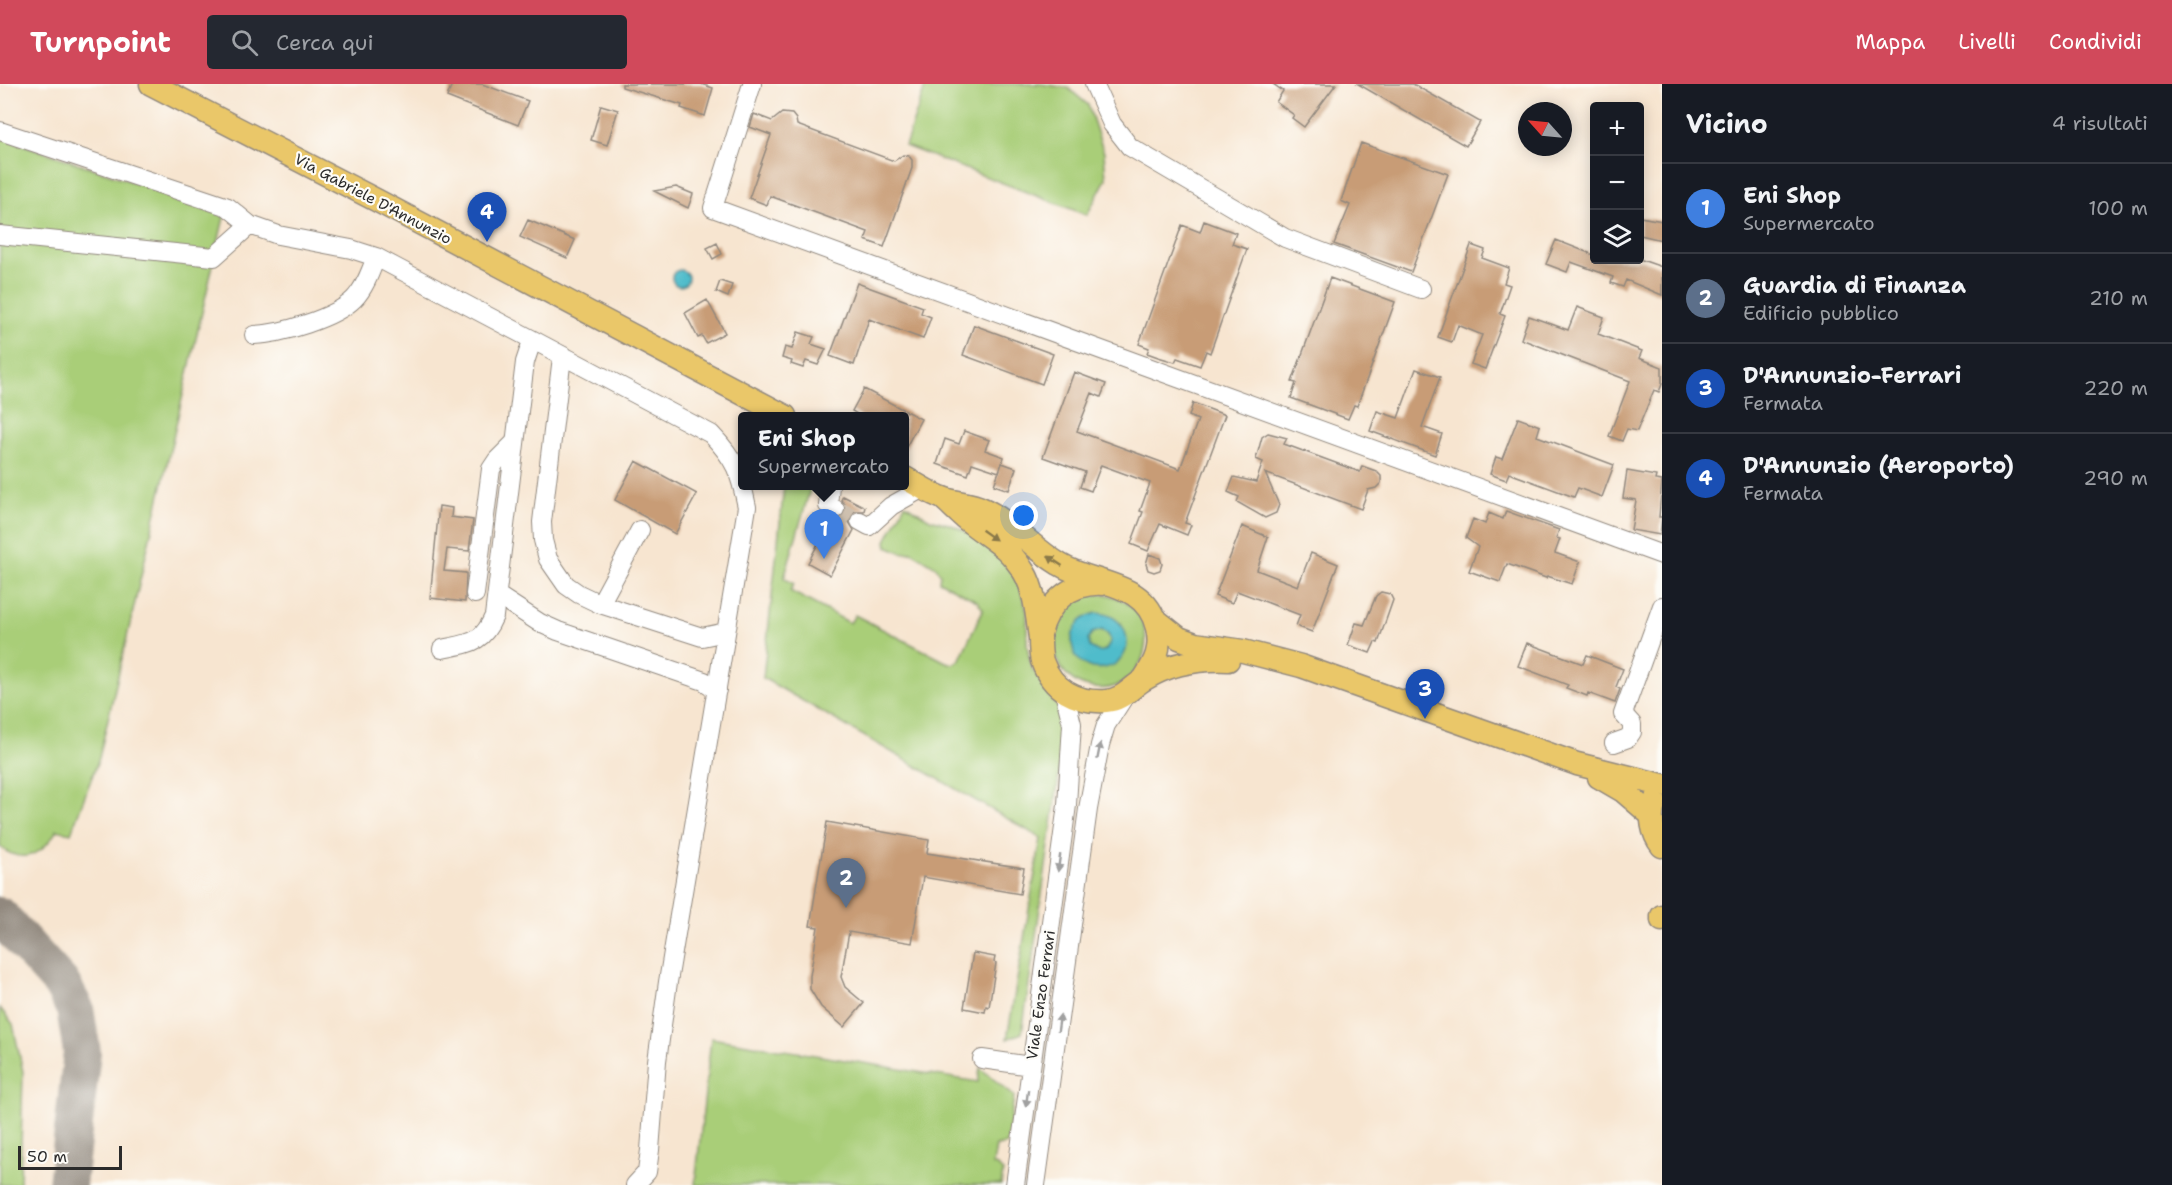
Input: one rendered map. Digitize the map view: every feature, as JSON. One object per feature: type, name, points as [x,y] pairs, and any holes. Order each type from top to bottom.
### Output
[{"type":"main road","name":"Via Gabriele D'Annunzio","points":[[152,84],[776,412]]},
{"type":"main road","points":[[914,483],[944,499],[971,524],[1001,544],[1014,558],[1026,574],[1032,591],[1042,660],[1054,681],[1064,692],[1078,699],[1109,701],[1126,694],[1144,679],[1182,664],[1210,659],[1280,661]]},
{"type":"main road","points":[[944,499],[981,507],[1008,524],[1058,564],[1134,593],[1145,603],[1155,619],[1160,638],[1158,656],[1144,679]]},
{"type":"main road","points":[[1040,636],[1042,623],[1048,610],[1068,591],[1088,585],[1108,584]]},
{"type":"main road","points":[[1155,619],[1179,638],[1195,644],[1243,651],[1326,674],[1577,764],[1662,785]]},
{"type":"main road","points":[[1577,764],[1623,791],[1651,815]]},
{"type":"main road","points":[[1662,789],[1653,804],[1651,815],[1655,835],[1662,846]]},
{"type":"street","points":[[752,84],[713,208],[1662,555]]},
{"type":"street","points":[[1094,84],[1112,124],[1130,147],[1285,238],[1421,289]]},
{"type":"street","points":[[0,131],[228,207],[250,225],[278,235],[351,249],[376,257],[711,434],[728,452],[738,470]]},
{"type":"street","points":[[0,235],[214,257],[250,225]]},
{"type":"street","points":[[254,335],[271,334],[334,314],[355,298],[376,257]]},
{"type":"street","points":[[442,649],[475,642],[487,631],[494,616],[525,362],[532,341]]},
{"type":"street","points":[[562,357],[542,522],[543,540],[548,559],[566,585],[600,604],[702,637],[726,632]]},
{"type":"street","points":[[475,594],[491,469],[514,443]]},
{"type":"street","points":[[635,1185],[647,1172],[657,1061],[668,982],[747,507],[744,490]]},
{"type":"street","points":[[830,490],[828,505],[835,509]]},
{"type":"street","points":[[860,521],[870,526],[907,490]]},
{"type":"street","points":[[600,604],[640,530]]},
{"type":"street","points":[[496,595],[540,623],[558,631],[704,681],[717,690]]},
{"type":"street","points":[[1614,743],[1628,738],[1632,732],[1632,724],[1623,714],[1662,606]]},
{"type":"street","name":"Viale Enzo Ferrari","points":[[1015,1185],[1067,805],[1072,724],[1064,692]]},
{"type":"street","name":"Viale Enzo Ferrari","points":[[1036,1185],[1088,809],[1106,724],[1126,694]]},
{"type":"street","points":[[982,1059],[1031,1066]]},
{"type":"green space","points":[[926,84],[1041,84],[1068,88],[1088,105],[1104,153],[1106,179],[1087,215],[905,146]]},
{"type":"green space","points":[[0,137],[225,213],[99,758],[71,833],[57,830],[40,850],[25,856],[17,856],[0,847]]},
{"type":"green space","points":[[784,490],[810,490],[784,578],[794,584],[790,591],[850,623],[855,615],[946,662],[953,664],[959,661],[983,609],[977,601],[939,581],[940,574],[936,567],[912,552],[902,553],[887,546],[886,541],[905,504],[930,519],[952,525],[977,537],[996,551],[1018,582],[1027,611],[1027,645],[1031,667],[1059,709],[1063,721],[1062,752],[1022,1033],[1007,1039],[1041,838],[763,678]]},
{"type":"green space","points":[[1105,594],[1126,603],[1140,617],[1145,635],[1144,653],[1137,669],[1124,682],[1106,688],[1085,686],[1068,675],[1056,658],[1053,649],[1054,630],[1062,612],[1069,605],[1086,596]],"holes":[[[1121,623],[1114,664],[1103,668],[1072,645],[1073,633]]]},
{"type":"green space","points":[[1099,630],[1107,633],[1110,641],[1107,649],[1099,652],[1091,649],[1088,641],[1091,633]]},
{"type":"green space","points":[[0,1008],[13,1024],[23,1072],[20,1185],[0,1185]]},
{"type":"green space","points":[[711,1038],[978,1082],[980,1068],[1014,1096],[1007,1144],[996,1146],[993,1165],[998,1166],[1003,1172],[1001,1185],[695,1185]]},
{"type":"water","points":[[680,270],[688,278],[680,286],[672,278]]},
{"type":"water","points":[[1097,613],[1109,615],[1118,621],[1124,630],[1127,639],[1126,649],[1115,664],[1104,668],[1092,668],[1082,663],[1076,655],[1072,646],[1073,636],[1077,626],[1085,618]],"holes":[[[1102,630],[1108,634],[1111,641],[1106,650],[1099,652],[1090,647],[1088,639],[1092,633]]]},
{"type":"building","points":[[452,84],[482,84],[528,101],[518,125],[447,97]]},
{"type":"building","points":[[622,84],[701,84],[713,88],[705,116],[681,108],[682,105],[622,87]]},
{"type":"building","points":[[1273,84],[1336,84],[1304,127],[1292,118],[1294,115],[1276,102],[1283,91]]},
{"type":"building","points":[[1358,84],[1413,84],[1480,122],[1466,146]]},
{"type":"building","points":[[601,105],[618,110],[607,145],[591,140]]},
{"type":"building","points":[[782,113],[792,114],[797,125],[894,161],[903,155],[909,156],[912,160],[912,168],[884,247],[865,240],[868,232],[770,196],[767,205],[749,198],[771,135],[750,127],[754,114],[772,121]]},
{"type":"building","points":[[1361,143],[1448,174],[1411,272],[1334,244],[1350,205],[1341,201]]},
{"type":"building","points":[[676,187],[693,194],[688,208],[654,191]]},
{"type":"building","points":[[1644,218],[1662,221],[1662,240],[1644,236]]},
{"type":"building","points":[[528,220],[575,240],[567,258],[520,237]]},
{"type":"building","points":[[1204,221],[1236,233],[1232,244],[1247,249],[1210,353],[1206,351],[1200,366],[1177,358],[1175,362],[1158,357],[1147,353],[1149,348],[1139,344],[1182,225],[1200,232]]},
{"type":"building","points":[[1556,240],[1590,253],[1590,264],[1644,264],[1644,261],[1662,267],[1662,295],[1626,280],[1623,287],[1611,283],[1613,277],[1571,262],[1567,272],[1546,264]]},
{"type":"building","points":[[717,243],[722,254],[713,259],[707,248]]},
{"type":"building","points":[[1471,245],[1485,250],[1482,258],[1509,268],[1504,283],[1510,285],[1500,314],[1505,316],[1485,369],[1471,364],[1482,335],[1458,325],[1452,342],[1438,337]]},
{"type":"building","points":[[1330,278],[1395,302],[1357,406],[1354,405],[1348,419],[1291,398],[1296,383],[1292,382]]},
{"type":"building","points":[[720,281],[732,285],[728,297],[716,292]]},
{"type":"building","points":[[857,283],[923,307],[921,313],[931,317],[923,339],[869,319],[854,365],[830,356]]},
{"type":"building","points":[[707,300],[725,333],[706,343],[702,336],[698,338],[685,313]]},
{"type":"building","points":[[1577,307],[1604,317],[1598,334],[1642,351],[1639,358],[1662,367],[1662,384],[1659,392],[1654,390],[1637,431],[1627,429],[1622,441],[1609,436],[1630,381],[1521,339],[1529,316],[1568,330]]},
{"type":"building","points":[[974,325],[1053,354],[1042,384],[963,355]]},
{"type":"building","points":[[798,332],[814,337],[811,344],[826,349],[818,365],[806,361],[803,368],[782,358],[785,347],[792,349]]},
{"type":"building","points":[[1416,369],[1440,377],[1422,427],[1442,434],[1435,455],[1370,431],[1377,411],[1398,418]]},
{"type":"building","points":[[1074,372],[1106,384],[1101,397],[1092,393],[1077,431],[1180,469],[1198,420],[1189,416],[1193,403],[1225,415],[1185,523],[1191,525],[1187,535],[1160,524],[1148,551],[1131,544],[1143,512],[1140,511],[1150,483],[1101,465],[1091,491],[1080,487],[1085,472],[1043,457]]},
{"type":"building","points":[[864,389],[908,412],[854,412],[852,411]]},
{"type":"building","points":[[909,413],[921,419],[909,442]]},
{"type":"building","points":[[1518,418],[1540,426],[1537,436],[1614,465],[1602,497],[1578,488],[1574,497],[1509,473],[1506,480],[1490,474],[1496,457],[1502,459]]},
{"type":"building","points":[[964,431],[989,440],[985,450],[1004,457],[999,472],[972,463],[968,475],[937,464],[945,439],[959,444]]},
{"type":"building","points":[[1268,433],[1287,438],[1284,444],[1360,472],[1362,466],[1376,471],[1381,476],[1381,483],[1376,488],[1368,490],[1361,509],[1265,473],[1279,505],[1276,513],[1265,518],[1237,502],[1239,497],[1228,492],[1234,477],[1256,482],[1263,462],[1256,459],[1262,437]]},
{"type":"building","points":[[636,461],[697,494],[675,534],[615,500]]},
{"type":"building","points":[[1002,463],[1016,468],[1009,490],[994,485]]},
{"type":"building","points":[[1627,471],[1656,476],[1655,480],[1662,481],[1660,535],[1631,530],[1636,500],[1623,498]]},
{"type":"building","points":[[843,496],[865,507],[864,511],[855,511],[850,516],[849,522],[854,530],[830,575],[808,563],[831,519],[840,519],[845,514],[845,504],[841,500]]},
{"type":"building","points":[[439,506],[452,508],[451,517],[473,520],[469,551],[447,549],[444,571],[466,573],[465,602],[430,598]]},
{"type":"building","points":[[1506,511],[1559,530],[1556,538],[1560,539],[1555,553],[1580,562],[1572,584],[1547,576],[1546,578],[1507,564],[1500,582],[1469,571],[1478,547],[1466,538],[1473,519],[1485,524],[1489,513],[1503,519]]},
{"type":"building","points":[[1242,526],[1268,537],[1257,570],[1298,586],[1311,553],[1338,564],[1312,632],[1296,626],[1300,615],[1237,591],[1232,603],[1215,596]]},
{"type":"building","points":[[1149,554],[1160,558],[1162,564],[1160,570],[1154,572],[1148,570],[1146,564]]},
{"type":"building","points":[[1381,592],[1390,594],[1393,600],[1378,643],[1375,642],[1370,653],[1348,645],[1356,623],[1364,625],[1376,596]]},
{"type":"building","points":[[1527,643],[1583,664],[1587,655],[1623,669],[1616,687],[1620,689],[1615,703],[1566,688],[1568,685],[1518,666]]},
{"type":"building","points":[[827,822],[929,840],[927,853],[1024,868],[1020,894],[923,877],[912,943],[849,932],[841,977],[845,987],[864,1003],[844,1027],[821,1007],[810,989],[818,927],[810,926]]},
{"type":"building","points":[[973,953],[995,957],[989,1007],[986,1006],[985,1012],[964,1008]]},
{"type":"taxiway","points":[[0,916],[61,983],[75,1009],[82,1052],[67,1185]]},
{"type":"tunnel","points":[[835,509],[860,521]]},
{"type":"place","name":"D'Annunzio (Aeroporto)","points":[[487,242]]},
{"type":"place","name":"Eni Shop","points":[[824,559]]},
{"type":"place","name":"D'Annunzio-Ferrari","points":[[1425,719]]},
{"type":"place","name":"Guardia di Finanza","points":[[846,908]]}]
